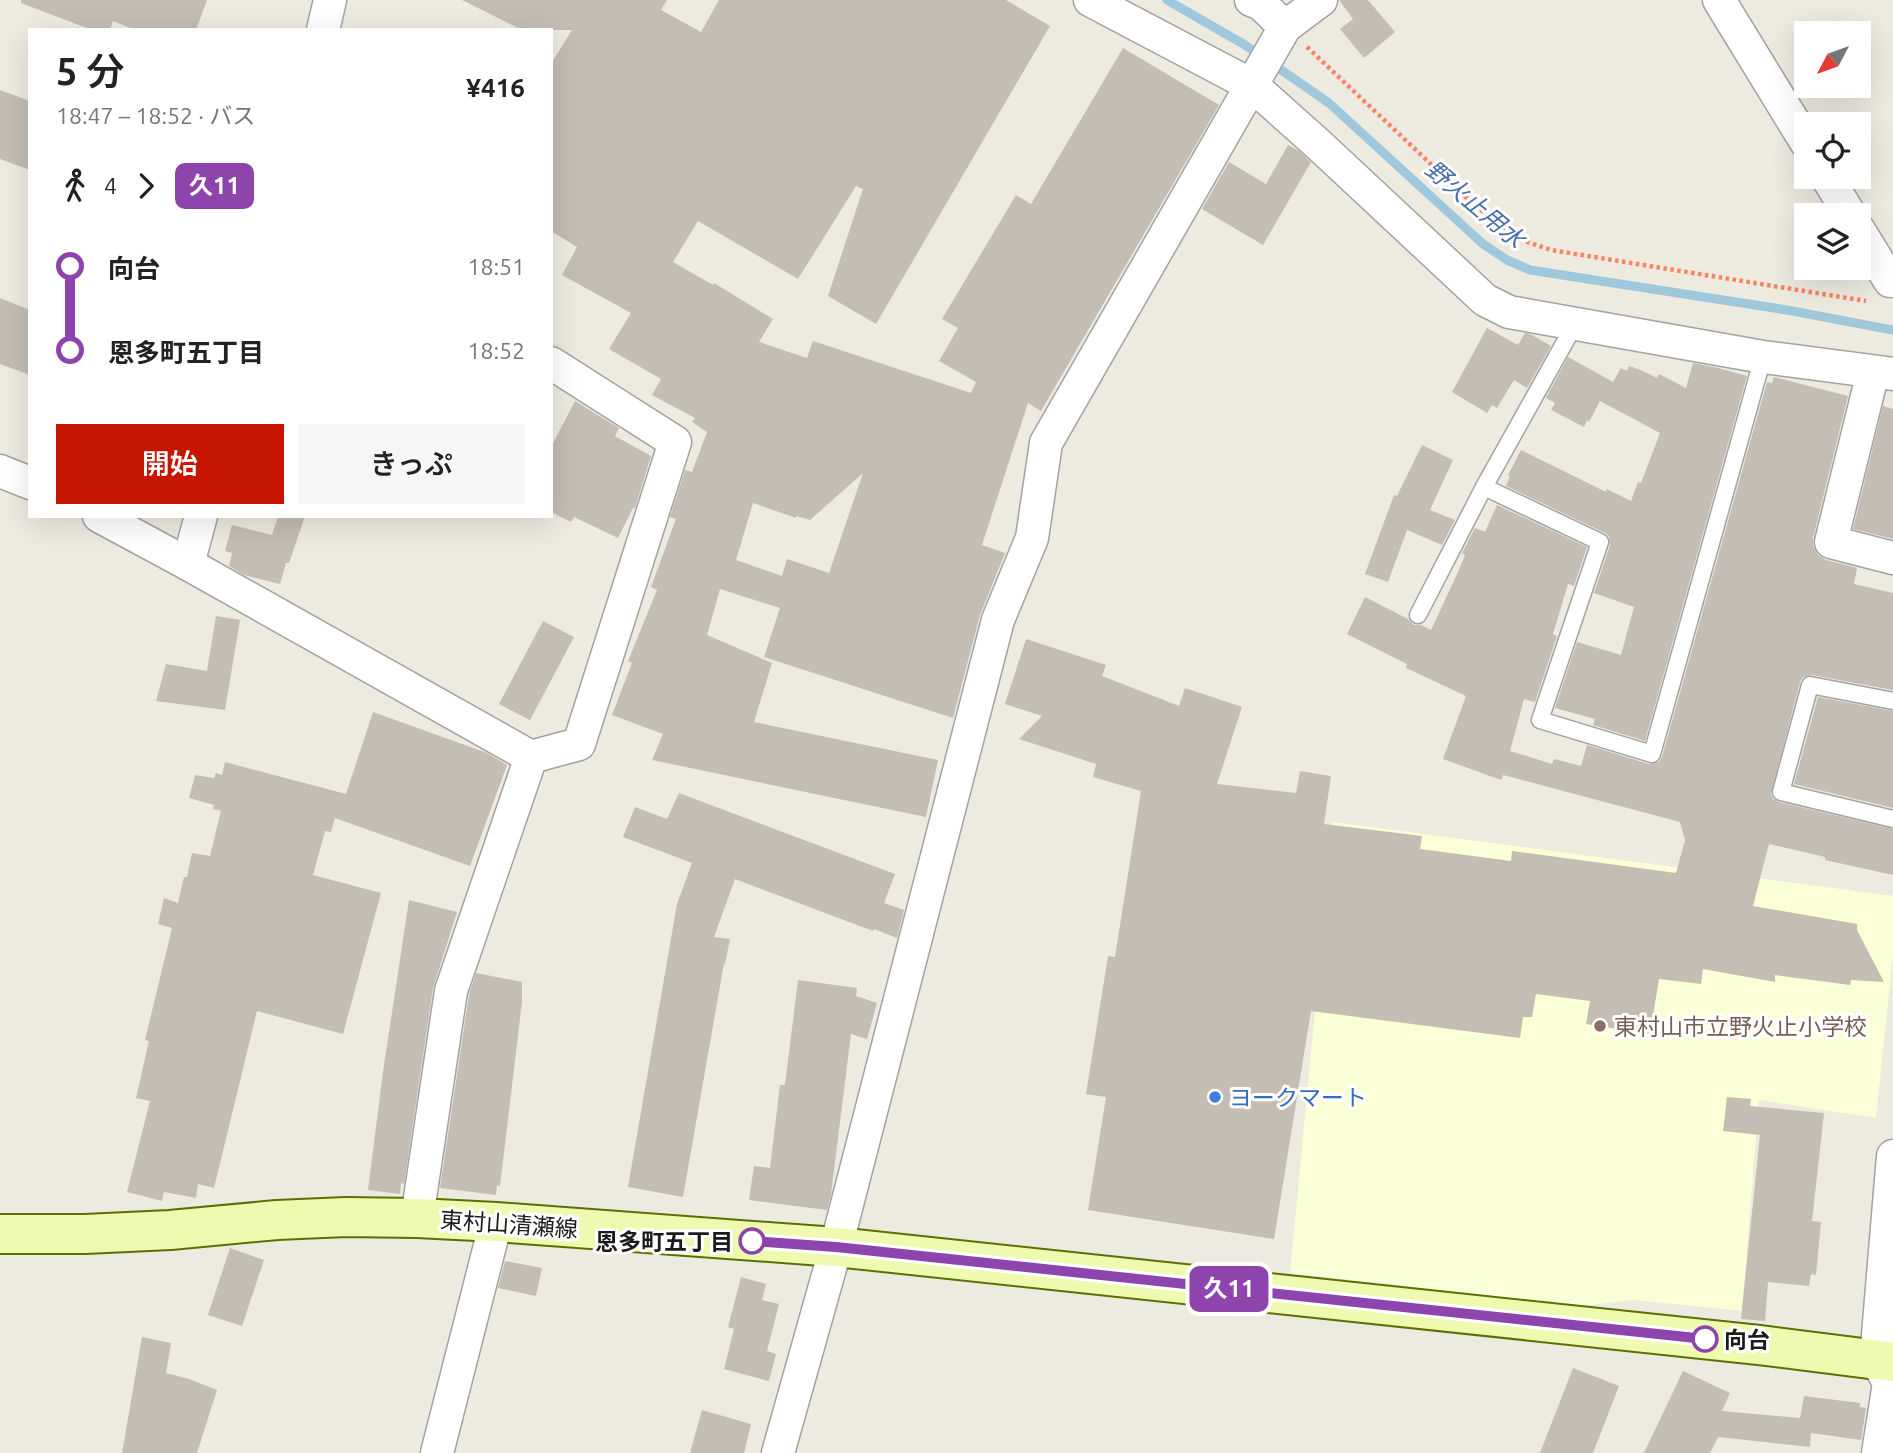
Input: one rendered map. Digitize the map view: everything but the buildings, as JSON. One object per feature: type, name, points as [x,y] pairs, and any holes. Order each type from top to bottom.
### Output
[{"type":"main road","name":"東村山清瀬線","points":[[0,1234],[170,1230],[346,1217],[496,1222],[836,1247],[1885,1360]]},
{"type":"street","points":[[323,28],[330,0]]},
{"type":"street","points":[[1090,0],[1257,79],[1319,145],[1485,300],[1509,312],[1763,357],[1883,373],[1830,542],[1893,558]]},
{"type":"street","points":[[1251,0],[1261,4],[1284,30]]},
{"type":"street","points":[[778,1453],[836,1247],[998,620],[1032,538],[1045,443],[1284,30],[1321,0]]},
{"type":"street","points":[[1720,0],[1794,122]]},
{"type":"street","points":[[1871,267],[1879,291]]},
{"type":"street","points":[[103,518],[531,757],[579,744],[676,442],[553,364]]},
{"type":"street","points":[[0,471],[28,482]]},
{"type":"street","points":[[188,564],[200,518]]},
{"type":"street","points":[[417,1218],[451,991],[531,757]]},
{"type":"street","points":[[1878,1453],[1889,1383],[1885,1360],[1893,1156]]},
{"type":"street","points":[[437,1453],[496,1222]]},
{"type":"lane","points":[[1418,615],[1484,487],[1575,324]]},
{"type":"lane","points":[[1484,487],[1600,542],[1540,720],[1652,754],[1763,357]]},
{"type":"lane","points":[[1893,701],[1810,685],[1781,792],[1893,819]]},
{"type":"path","points":[[1284,30],[1472,203],[1519,239],[1551,250],[1879,291]]},
{"type":"shaded area","name":"東村山市立野火止小学校","points":[[1333,822],[1893,896],[1893,954],[1876,1118],[1759,1100],[1742,1311],[1634,1300],[1581,1306],[1290,1273]]},
{"type":"waterway","name":"野火止用水","points":[[1167,0],[1245,45],[1329,103],[1483,244],[1507,260],[1530,270],[1787,310],[1893,330]]},
{"type":"bus line","name":"久11","points":[[752,1241],[836,1247],[1705,1339]]},
{"type":"place","name":"東村山市立野火止小学校","points":[[1600,1026]]},
{"type":"place","name":"ヨークマート","points":[[1215,1097]]},
{"type":"place","name":"恩多町五丁目","points":[[752,1241]]},
{"type":"place","name":"向台","points":[[1705,1339]]}]
